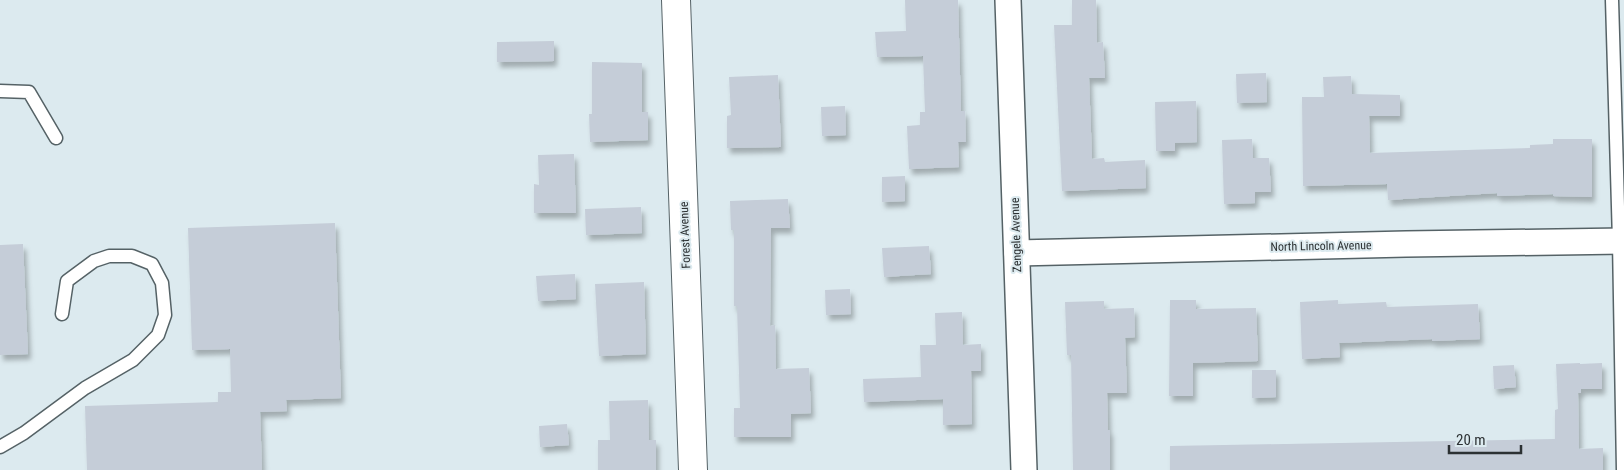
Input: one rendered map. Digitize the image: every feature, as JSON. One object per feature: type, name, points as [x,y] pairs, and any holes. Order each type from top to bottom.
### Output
[{"type":"street","name":"Forest Avenue","points":[[676,0],[693,470]]},
{"type":"street","name":"Zengele Avenue","points":[[1008,0],[1024,470]]},
{"type":"street","name":"North Lincoln Avenue","points":[[1017,253],[1622,241]]},
{"type":"lane","points":[[1612,0],[1622,241],[1623,470]]},
{"type":"lane","points":[[0,91],[29,92],[56,138]]},
{"type":"lane","points":[[0,446],[24,433],[85,388],[133,360],[158,335],[166,315],[162,283],[152,264],[132,256],[109,256],[94,261],[67,281],[62,314]]},
{"type":"building","points":[[905,0],[958,0],[961,111],[965,111],[966,142],[958,142],[959,167],[909,169],[907,126],[920,125],[920,112],[925,112],[923,56],[877,57],[875,32],[906,31]]},
{"type":"building","points":[[1072,0],[1096,0],[1097,43],[1103,42],[1105,78],[1089,78],[1092,159],[1104,158],[1105,162],[1145,160],[1146,188],[1062,191],[1054,25],[1072,25]]},
{"type":"building","points":[[554,41],[554,61],[497,62],[497,42]]},
{"type":"building","points":[[592,62],[642,63],[642,112],[648,112],[648,140],[590,142],[589,114],[592,114]]},
{"type":"building","points":[[1266,73],[1267,102],[1237,103],[1236,74]]},
{"type":"building","points":[[778,75],[781,147],[727,148],[727,116],[731,115],[729,77]]},
{"type":"building","points":[[1351,76],[1352,94],[1400,95],[1400,116],[1369,116],[1370,153],[1530,148],[1530,145],[1553,144],[1553,139],[1592,139],[1592,197],[1553,196],[1553,194],[1497,196],[1497,193],[1388,200],[1387,184],[1303,186],[1302,97],[1324,97],[1323,77]]},
{"type":"building","points":[[1196,101],[1197,142],[1175,143],[1175,151],[1156,151],[1155,102]]},
{"type":"building","points":[[845,106],[846,135],[822,136],[821,107]]},
{"type":"building","points":[[1252,139],[1253,158],[1269,158],[1271,192],[1255,192],[1255,203],[1224,204],[1222,140]]},
{"type":"building","points":[[574,154],[576,213],[534,213],[534,184],[539,185],[538,155]]},
{"type":"building","points":[[905,176],[905,201],[882,202],[882,177]]},
{"type":"building","points":[[788,199],[790,228],[771,228],[770,326],[775,325],[776,369],[809,368],[811,413],[791,414],[791,437],[734,437],[734,408],[740,408],[737,306],[734,306],[734,230],[731,230],[730,201]]},
{"type":"building","points":[[641,207],[642,233],[586,235],[585,209]]},
{"type":"building","points":[[335,223],[341,398],[286,400],[287,411],[260,412],[262,470],[87,470],[85,406],[218,402],[218,392],[231,392],[230,349],[192,350],[188,228]]},
{"type":"building","points":[[23,244],[28,354],[0,355],[0,245]]},
{"type":"building","points":[[929,246],[931,274],[884,277],[882,248]]},
{"type":"building","points":[[575,274],[576,299],[538,301],[536,276]]},
{"type":"building","points":[[644,282],[646,354],[599,356],[595,284]]},
{"type":"building","points":[[850,289],[851,314],[826,315],[825,290]]},
{"type":"building","points":[[1170,300],[1196,300],[1196,309],[1256,308],[1258,361],[1193,363],[1193,396],[1169,396]]},
{"type":"building","points":[[1338,300],[1338,304],[1386,302],[1387,307],[1478,304],[1480,339],[1339,343],[1340,357],[1302,359],[1300,302]]},
{"type":"building","points":[[1104,301],[1104,309],[1134,308],[1135,337],[1125,338],[1127,393],[1107,393],[1108,430],[1110,430],[1110,470],[1073,470],[1071,355],[1067,355],[1065,302]]},
{"type":"building","points":[[962,312],[963,345],[981,344],[981,371],[971,371],[972,424],[943,425],[943,399],[864,402],[863,379],[921,377],[920,345],[936,345],[935,313]]},
{"type":"building","points":[[1602,363],[1602,389],[1581,389],[1581,393],[1578,393],[1579,449],[1603,448],[1603,470],[1170,470],[1170,446],[1555,439],[1555,410],[1558,409],[1556,364]]},
{"type":"building","points":[[1514,365],[1516,387],[1494,389],[1493,366]]},
{"type":"building","points":[[1252,370],[1276,370],[1276,397],[1252,398]]},
{"type":"building","points":[[648,400],[649,440],[656,440],[656,470],[598,470],[598,440],[610,440],[609,401]]},
{"type":"building","points":[[567,424],[569,445],[540,447],[539,426]]}]
